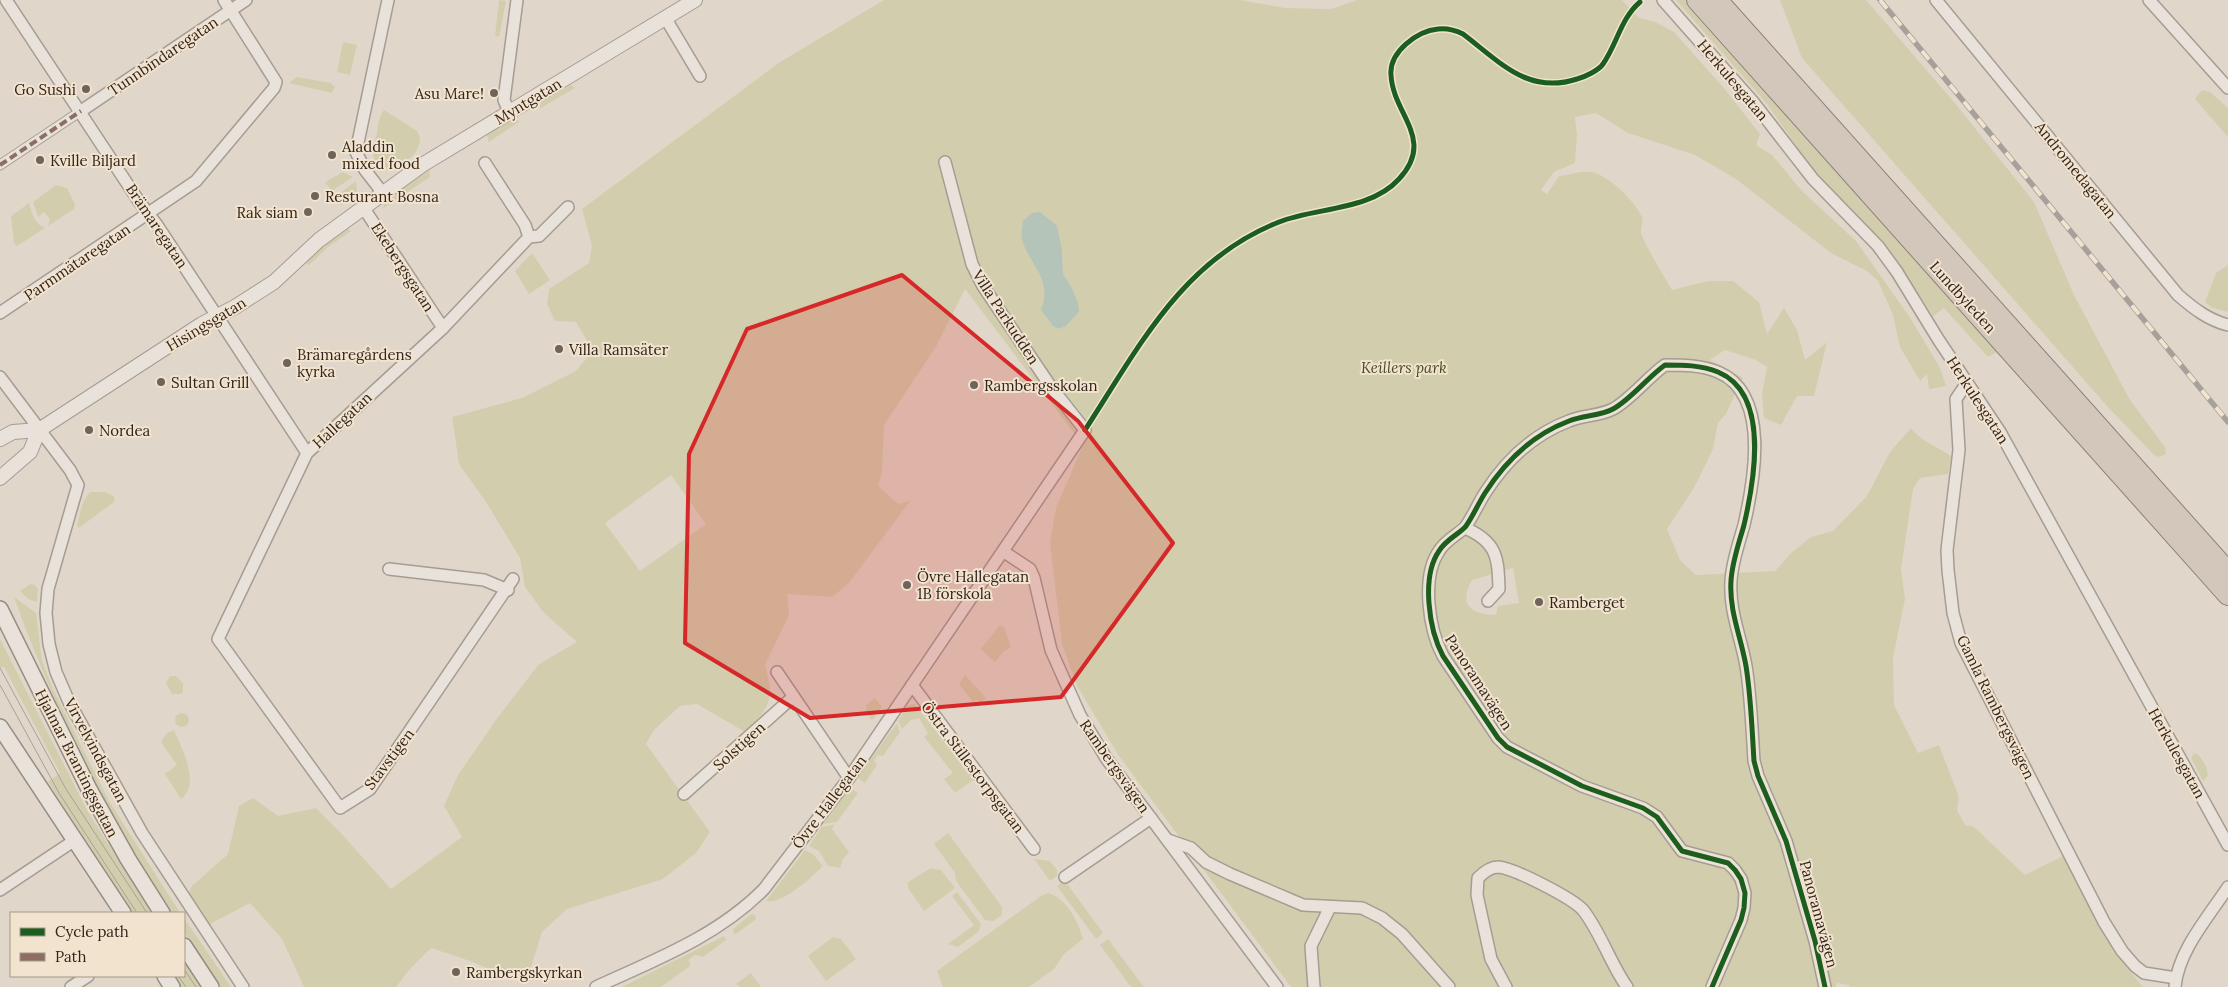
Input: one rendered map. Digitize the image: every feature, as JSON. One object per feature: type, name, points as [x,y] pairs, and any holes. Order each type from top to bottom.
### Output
[{"type":"highway","name":"Lundbyleden","points":[[1697,0],[2228,595]]},
{"type":"highway","name":"Lundbyleden","points":[[1717,0],[2228,572]]},
{"type":"main road","name":"Hjalmar Brantingsgatan","points":[[0,609],[65,744],[107,824],[161,912]]},
{"type":"main road","points":[[0,727],[123,912]]},
{"type":"main road","points":[[185,948],[211,987]]},
{"type":"street","name":"Brämaregatan","points":[[6,0],[148,214],[158,225],[216,317],[307,453]]},
{"type":"street","points":[[224,0],[231,11]]},
{"type":"street","name":"Tunnbindaregatan","points":[[81,111],[246,0]]},
{"type":"street","points":[[382,192],[365,170],[356,152],[370,96],[388,0]]},
{"type":"street","points":[[510,112],[504,100],[517,0]]},
{"type":"street","name":"Myntgatan","points":[[363,207],[430,160],[695,0]]},
{"type":"street","name":"Herkulesgatan","points":[[1663,0],[1754,103],[1813,179],[1878,246],[1898,272],[2024,475],[2227,841]]},
{"type":"street","name":"Andromedagatan","points":[[1936,0],[2178,295],[2195,310],[2217,322],[2228,325]]},
{"type":"street","points":[[2149,0],[2228,88]]},
{"type":"street","name":"Parmmätaregatan","points":[[0,313],[196,181],[274,88],[276,82],[231,11]]},
{"type":"street","points":[[666,18],[700,76]]},
{"type":"street","points":[[0,165],[81,111]]},
{"type":"street","name":"Villa Parkudden","points":[[944,162],[972,264],[983,286],[1051,387],[1085,430],[1004,552]]},
{"type":"street","points":[[485,163],[525,224],[529,236]]},
{"type":"street","name":"Hisingsgatan","points":[[40,430],[274,282],[319,240],[363,207]]},
{"type":"street","name":"Ekebergsgatan","points":[[363,207],[443,328]]},
{"type":"street","name":"Hallegatan","points":[[218,639],[307,453],[443,328],[529,236],[539,236],[568,207]]},
{"type":"street","name":"Panoramavägen","points":[[1712,987],[1741,920],[1744,908],[1745,893],[1741,879],[1735,870],[1728,863],[1682,850],[1657,817],[1643,808],[1582,786],[1507,747],[1498,738],[1436,644],[1430,616],[1430,575],[1434,558],[1451,537],[1466,528],[1486,491],[1502,469],[1523,447],[1542,433],[1571,420],[1613,409],[1665,365],[1701,367],[1719,373],[1740,390],[1751,413],[1755,439],[1753,478],[1731,580],[1732,611],[1746,667],[1754,761],[1758,776],[1786,841],[1815,941],[1825,987]]},
{"type":"street","points":[[0,378],[40,430]]},
{"type":"street","name":"Gamla Rambergsvägen","points":[[1967,383],[1956,399],[1959,450],[1948,550],[1948,570],[1953,613],[1961,642],[2104,922],[2122,951],[2144,973],[2176,982]]},
{"type":"street","points":[[0,440],[13,432],[40,430]]},
{"type":"street","points":[[0,478],[30,452],[40,430]]},
{"type":"street","name":"Virvelvindsgatan","points":[[40,430],[75,478],[78,485],[48,590],[46,613],[49,644],[56,672],[69,702],[142,833],[243,987]]},
{"type":"street","points":[[1466,528],[1482,536],[1490,544],[1498,559],[1499,589],[1488,600]]},
{"type":"street","name":"Övre Hallegatan","points":[[596,987],[714,930],[732,918],[764,889],[849,778],[1004,552]]},
{"type":"street","name":"Rambergsvägen","points":[[1004,552],[1030,569],[1034,578],[1051,650],[1080,715],[1106,758],[1277,987]]},
{"type":"street","name":"Stavstigen","points":[[218,639],[340,808],[370,789],[511,585],[389,569]]},
{"type":"street","points":[[777,672],[849,778]]},
{"type":"street","name":"Östra Stillestorpsgatan","points":[[912,685],[1034,848]]},
{"type":"street","name":"Solstigen","points":[[684,794],[793,697]]},
{"type":"street","points":[[1065,877],[1151,818]]},
{"type":"street","points":[[0,890],[75,840]]},
{"type":"street","points":[[1168,840],[1191,848],[1206,862],[1278,896],[1303,905],[1362,908],[1382,918],[1402,934],[1448,987]]},
{"type":"street","points":[[1506,987],[1491,959],[1477,894],[1478,878],[1493,868],[1499,867],[1574,901],[1590,921],[1614,967],[1627,987]]},
{"type":"street","points":[[2176,982],[2194,939],[2228,887]]},
{"type":"street","points":[[1314,987],[1311,946],[1330,907]]},
{"type":"street","points":[[72,987],[87,977]]},
{"type":"highlighted area","points":[[902,275],[1078,421],[1173,543],[1061,697],[810,718],[685,643],[689,454],[747,329]]},
{"type":"green space","points":[[499,0],[506,1],[499,37],[495,36]]},
{"type":"green space","name":"Keillers park","points":[[884,0],[1240,0],[1285,8],[1331,9],[1357,0],[1622,0],[1639,18],[1655,22],[1674,32],[1723,87],[1760,134],[1756,145],[1772,155],[1802,191],[1856,241],[1911,319],[1940,368],[1946,386],[1929,389],[1927,374],[1920,381],[1900,347],[1893,315],[1878,281],[1867,271],[1831,253],[1736,179],[1695,155],[1628,133],[1596,113],[1575,117],[1577,135],[1575,163],[1554,172],[1541,190],[1547,194],[1559,176],[1586,172],[1596,173],[1604,177],[1620,189],[1639,211],[1642,217],[1642,236],[1672,290],[1708,281],[1733,281],[1759,302],[1767,334],[1784,308],[1797,330],[1805,360],[1827,342],[1814,396],[1797,396],[1781,425],[1764,418],[1762,394],[1767,367],[1756,360],[1725,350],[1710,360],[1743,378],[1726,414],[1718,423],[1713,449],[1694,488],[1667,529],[1680,560],[1696,575],[1775,571],[1791,553],[1811,537],[1833,531],[1867,496],[1890,452],[1911,428],[1924,440],[1951,456],[1948,474],[1920,478],[1913,489],[1901,569],[1905,599],[1893,658],[1894,705],[1918,753],[1939,745],[1959,797],[1957,810],[1965,825],[1974,827],[2025,875],[2063,856],[2122,961],[2143,987],[1849,987],[1849,985],[1837,983],[1836,987],[1291,987],[1119,756],[1077,686],[1062,644],[1050,542],[1056,508],[1083,445],[965,289],[937,345],[884,425],[882,471],[878,486],[898,504],[910,501],[849,583],[832,597],[787,594],[789,615],[765,665],[770,695],[765,709],[745,732],[697,704],[680,706],[653,731],[646,744],[710,832],[696,853],[663,879],[567,909],[542,932],[531,967],[505,976],[473,962],[431,948],[409,970],[396,987],[304,987],[282,939],[250,903],[210,924],[199,914],[187,895],[192,886],[228,854],[239,806],[253,798],[278,816],[316,808],[391,889],[462,837],[444,806],[458,775],[498,717],[539,664],[577,642],[544,613],[525,587],[520,558],[486,502],[459,464],[452,417],[522,398],[576,371],[593,351],[576,322],[555,321],[547,304],[549,289],[589,263],[592,246],[582,209],[780,62]],"holes":[[[1062,250],[1063,274],[1071,286],[1079,312],[1066,326],[1059,329],[1046,318],[1045,285]],[[671,475],[706,524],[640,571],[605,523]],[[1513,568],[1519,603],[1498,606],[1496,615],[1480,613],[1469,606],[1467,602],[1466,596],[1472,580]]]},
{"type":"green space","points":[[1676,0],[1688,0],[2001,350],[1988,357],[1944,308],[1933,316],[1889,249],[1814,171],[1767,104]]},
{"type":"green space","points":[[1780,0],[1866,0],[1954,102],[2034,202],[2074,295],[2130,400],[2165,447],[2166,454],[2159,457],[2154,455],[2107,406],[1802,58]]},
{"type":"green space","points":[[343,42],[357,45],[350,75],[337,72]]},
{"type":"green space","points":[[297,77],[331,83],[335,87],[332,93],[289,83]]},
{"type":"green space","points":[[571,85],[575,88],[539,109],[541,103]]},
{"type":"green space","points":[[2202,90],[2210,92],[2228,108],[2228,137],[2195,99]]},
{"type":"green space","points":[[384,110],[417,131],[420,137],[420,144],[413,155],[402,165],[389,171],[378,166],[374,156],[374,145],[379,121]]},
{"type":"green space","points":[[513,119],[519,122],[489,142],[487,135]]},
{"type":"green space","points":[[429,170],[430,177],[382,209],[387,200]]},
{"type":"green space","points":[[343,172],[353,177],[332,191],[325,182]]},
{"type":"green space","points":[[356,181],[357,194],[341,205],[335,197]]},
{"type":"green space","points":[[56,185],[67,188],[75,204],[74,209],[48,226],[50,219],[44,212],[38,217],[33,202]]},
{"type":"green space","points":[[29,203],[36,221],[45,228],[17,246],[14,243],[11,216]]},
{"type":"green space","points":[[347,228],[351,231],[328,247],[309,265],[307,264],[308,259]]},
{"type":"green space","points":[[532,253],[550,280],[529,294],[515,271]]},
{"type":"green space","points":[[2228,265],[2228,312],[2213,308],[2205,302],[2216,273]]},
{"type":"green space","points":[[91,492],[105,492],[114,496],[115,501],[79,528],[77,525],[85,498]]},
{"type":"green space","points":[[30,584],[35,585],[38,589],[37,602],[28,599],[20,591]]},
{"type":"green space","points":[[14,597],[36,613],[42,661],[53,689],[109,801],[179,912],[171,912],[104,799],[64,720]]},
{"type":"green space","points":[[1000,625],[1004,627],[1011,647],[1004,651],[995,662],[981,649]]},
{"type":"green space","points":[[0,639],[88,812],[151,912],[131,912],[48,782],[60,773],[4,667],[0,668]]},
{"type":"green space","points":[[965,675],[986,698],[980,704],[977,700],[973,702],[959,684]]},
{"type":"green space","points":[[170,676],[176,676],[183,683],[183,692],[181,694],[172,694],[166,683]]},
{"type":"green space","points":[[875,698],[882,707],[872,721],[867,713],[866,705]]},
{"type":"green space","points":[[915,704],[973,780],[955,793],[944,779],[953,773],[924,737],[928,734],[919,718],[911,720],[902,729],[898,721],[908,705]]},
{"type":"green space","points":[[179,713],[185,713],[189,720],[185,727],[179,727],[175,723],[175,717]]},
{"type":"green space","points":[[897,723],[900,732],[883,756],[878,755],[874,761],[877,765],[865,783],[857,778]]},
{"type":"green space","points":[[174,730],[185,756],[190,776],[187,793],[181,799],[165,774],[177,765],[161,742],[167,733]]},
{"type":"green space","points":[[2194,753],[2199,755],[2206,766],[2208,776],[2203,781],[2191,758]]},
{"type":"green space","points":[[850,788],[858,793],[837,822],[823,824]]},
{"type":"green space","points":[[835,824],[832,829],[849,852],[843,859],[840,868],[828,866],[819,851],[809,846],[822,827]]},
{"type":"green space","points":[[948,833],[1002,907],[1002,915],[993,921],[985,920],[956,881],[955,873],[934,844]]},
{"type":"green space","points":[[805,850],[813,854],[823,866],[788,895],[773,901],[766,901]]},
{"type":"green space","points":[[1034,859],[1050,861],[1057,870],[1057,876],[1050,881]]},
{"type":"green space","points":[[931,868],[941,870],[955,888],[924,911],[908,888],[908,882]]},
{"type":"green space","points":[[1065,881],[1103,933],[1096,939],[1057,886]]},
{"type":"green space","points":[[957,892],[981,924],[979,931],[958,947],[948,944],[974,925],[952,896]]},
{"type":"green space","points":[[1048,893],[1055,895],[1071,911],[1083,939],[1064,954],[1054,969],[1029,987],[943,987],[937,971],[1041,896]]},
{"type":"green space","points":[[751,914],[755,915],[756,919],[734,934],[733,929]]},
{"type":"green space","points":[[185,919],[231,987],[220,987],[185,934]]},
{"type":"green space","points":[[724,936],[726,940],[703,957],[695,955],[689,959],[690,966],[661,987],[622,987]]},
{"type":"green space","points":[[833,937],[841,939],[856,959],[826,981],[808,956]]},
{"type":"green space","points":[[1108,939],[1144,987],[1131,987],[1100,945]]},
{"type":"green space","points":[[185,962],[201,987],[181,987],[174,977],[185,977]]},
{"type":"green space","points":[[751,973],[761,987],[740,987],[736,984]]},
{"type":"shaded area","points":[[1040,212],[1057,226],[1062,250],[1063,274],[1071,286],[1078,303],[1079,312],[1066,326],[1059,329],[1053,326],[1041,310],[1044,299],[1043,282],[1022,240],[1023,221],[1032,213]]},
{"type":"tram line","points":[[0,668],[66,789],[146,912]]},
{"type":"tram line","points":[[0,685],[59,793],[136,912]]},
{"type":"tram line","points":[[185,970],[196,987]]},
{"type":"tram line","points":[[179,977],[186,987]]},
{"type":"railway","points":[[1880,0],[2228,422]]},
{"type":"marked path","points":[[0,165],[81,111]]},
{"type":"cycle path","points":[[1085,430],[1124,368],[1166,309],[1189,283],[1215,259],[1245,238],[1279,222],[1358,203],[1387,189],[1399,179],[1409,165],[1414,152],[1410,127],[1393,89],[1391,75],[1392,67],[1399,51],[1413,38],[1430,31],[1441,29],[1454,30],[1463,34],[1502,65],[1516,73],[1544,83],[1560,83],[1584,77],[1601,66],[1628,16],[1640,2]]},
{"type":"cycle path","points":[[1712,987],[1741,920],[1744,908],[1745,893],[1741,879],[1735,870],[1728,863],[1682,851],[1657,817],[1643,808],[1582,786],[1507,747],[1498,738],[1443,656],[1434,632],[1429,604],[1430,575],[1433,562],[1439,551],[1445,543],[1466,526],[1493,481],[1511,459],[1532,441],[1556,427],[1574,419],[1613,409],[1626,400],[1665,365],[1685,365],[1718,372],[1735,383],[1746,399],[1752,419],[1755,441],[1752,486],[1733,567],[1731,581],[1732,603],[1748,678],[1754,761],[1758,776],[1786,841],[1815,941],[1825,987]]},
{"type":"place","name":"Go Sushi","points":[[86,89]]},
{"type":"place","name":"Asu Mare!","points":[[494,93]]},
{"type":"place","name":"Aladdin mixed food","points":[[332,155]]},
{"type":"place","name":"Kville Biljard","points":[[40,160]]},
{"type":"place","name":"Resturant Bosna","points":[[315,196]]},
{"type":"place","name":"Rak siam","points":[[308,212]]},
{"type":"place","name":"Villa Ramsäter","points":[[559,349]]},
{"type":"place","name":"Brämaregårdens kyrka","points":[[287,363]]},
{"type":"place","name":"Sultan Grill","points":[[161,382]]},
{"type":"place","name":"Rambergsskolan","points":[[974,385]]},
{"type":"place","name":"Nordea","points":[[89,430]]},
{"type":"place","name":"Övre Hallegatan 1B förskola","points":[[907,585]]},
{"type":"place","name":"Ramberget","points":[[1539,602]]},
{"type":"place","name":"Rambergskyrkan","points":[[456,972]]}]
